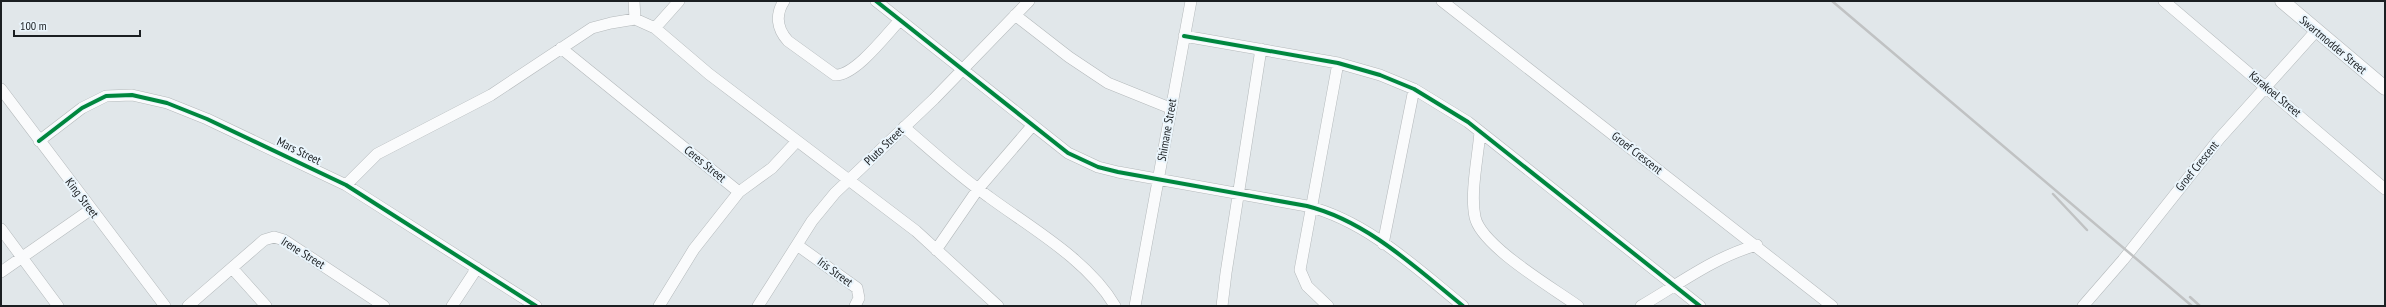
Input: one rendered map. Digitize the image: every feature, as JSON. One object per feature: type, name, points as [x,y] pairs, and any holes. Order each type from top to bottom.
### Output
[{"type":"main road","name":"Swartmodder Street","points":[[2282,1],[2385,88]]},
{"type":"street","points":[[634,1],[635,19]]},
{"type":"street","points":[[655,28],[679,1]]},
{"type":"street","points":[[784,1],[778,21],[782,34],[788,41],[835,75],[842,76],[852,69],[900,20]]},
{"type":"street","points":[[876,1],[1032,126],[1068,153],[1082,161],[1112,170],[1158,180],[1237,195],[1313,207],[1341,218],[1383,244],[1457,304]]},
{"type":"street","name":"Pluto Street","points":[[758,306],[825,204],[962,70],[1029,1]]},
{"type":"street","name":"Shimane Street","points":[[1135,306],[1190,1]]},
{"type":"street","name":"Groef Crescent","points":[[1442,1],[1757,245],[1832,306]]},
{"type":"street","name":"Karakoel Street","points":[[2164,1],[2385,189]]},
{"type":"street","points":[[1015,15],[1069,57],[1108,83],[1170,108]]},
{"type":"street","points":[[346,185],[377,154],[491,95],[592,28],[635,19],[655,28],[683,53],[797,142],[916,231],[998,306]]},
{"type":"street","name":"Groef Crescent","points":[[2083,306],[2219,139],[2316,31]]},
{"type":"street","points":[[1184,36],[1338,63],[1380,75],[1414,89],[1443,105],[1480,132],[1700,306]]},
{"type":"street","name":"Ceres Street","points":[[561,48],[739,192]]},
{"type":"street","points":[[1222,306],[1237,195],[1261,49]]},
{"type":"street","points":[[1328,306],[1307,286],[1300,270],[1313,207],[1338,63]]},
{"type":"street","name":"King Street","points":[[1,89],[90,210],[165,306]]},
{"type":"street","points":[[1383,244],[1414,89]]},
{"type":"street","name":"Mars Street","points":[[39,141],[82,108],[106,96],[139,96],[167,103],[207,119],[346,185],[536,306]]},
{"type":"street","points":[[936,250],[978,189],[1032,126]]},
{"type":"street","points":[[904,127],[978,189],[1024,220],[1088,273],[1106,292],[1115,306]]},
{"type":"street","points":[[1480,132],[1475,202],[1478,225],[1492,243],[1578,306]]},
{"type":"street","points":[[659,306],[694,249],[739,192],[772,168],[797,142]]},
{"type":"street","points":[[1,272],[90,210]]},
{"type":"street","points":[[1,229],[58,306]]},
{"type":"street","name":"Irene Street","points":[[188,306],[264,240],[279,237],[384,306]]},
{"type":"street","name":"Iris Street","points":[[797,245],[857,288],[859,298],[855,306]]},
{"type":"street","points":[[1641,306],[1720,259],[1736,251],[1757,245]]},
{"type":"street","points":[[232,268],[266,306]]},
{"type":"street","points":[[452,306],[477,268]]},
{"type":"railway","points":[[1832,1],[2192,306]]},
{"type":"railway","points":[[2053,194],[2087,230]]},
{"type":"railway","points":[[2190,297],[2200,306]]},
{"type":"cycle path","points":[[876,1],[1068,153],[1098,167],[1118,172],[1307,206],[1329,213],[1370,234],[1390,247],[1463,306]]},
{"type":"cycle path","points":[[1184,36],[1338,63],[1380,75],[1414,89],[1468,122],[1700,306]]},
{"type":"cycle path","points":[[39,141],[82,108],[106,96],[132,95],[167,103],[207,119],[346,185],[536,306]]}]
